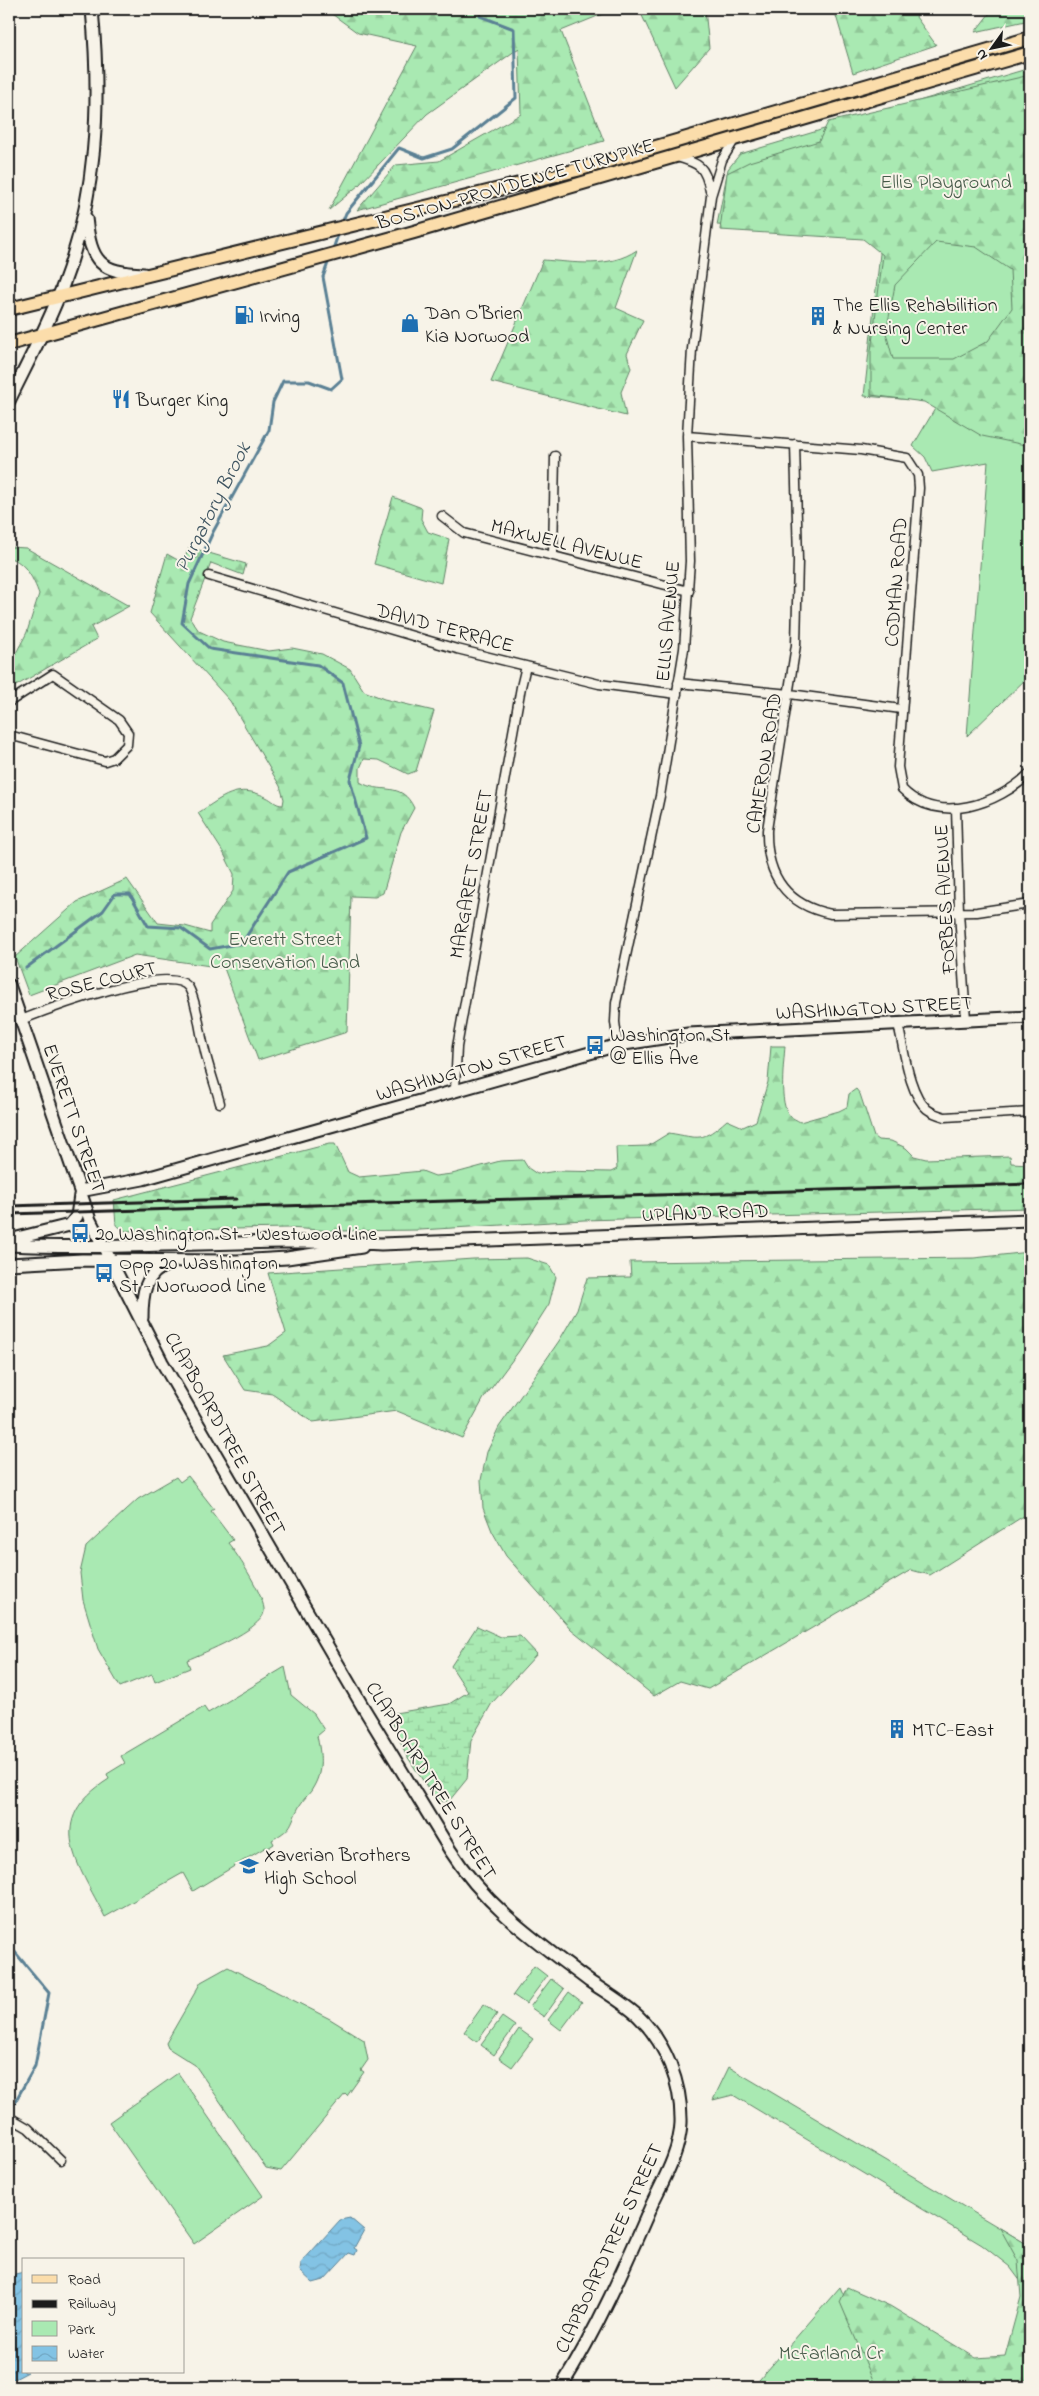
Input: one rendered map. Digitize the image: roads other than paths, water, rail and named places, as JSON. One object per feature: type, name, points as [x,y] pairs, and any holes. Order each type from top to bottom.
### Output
[{"type":"main road","points":[[9,401],[58,297],[86,212],[96,134],[97,81],[92,9]]},
{"type":"main road","name":"BOSTON-PROVIDENCE TURNPIKE","points":[[9,309],[577,170],[1030,38]]},
{"type":"main road","name":"BOSTON-PROVIDENCE TURNPIKE","points":[[9,344],[304,264],[1030,53]]},
{"type":"main road","points":[[86,212],[91,245],[103,265],[118,272],[152,274]]},
{"type":"main road","name":"EVERETT STREET","points":[[9,985],[80,1191],[101,1245],[110,1262]]},
{"type":"main road","name":"WASHINGTON STREET","points":[[80,1191],[143,1179],[618,1045],[688,1034],[1030,1017]]},
{"type":"main road","points":[[9,1240],[70,1224],[77,1216],[80,1191]]},
{"type":"main road","name":"UPLAND ROAD","points":[[101,1245],[301,1241],[381,1244],[1030,1220]]},
{"type":"main road","name":"UPLAND ROAD","points":[[110,1262],[288,1258],[381,1244]]},
{"type":"main road","points":[[9,1245],[101,1245]]},
{"type":"main road","points":[[9,1264],[82,1260],[110,1262]]},
{"type":"main road","name":"CLAPBOARDTREE STREET","points":[[110,1262],[142,1320],[162,1362],[263,1538],[462,1869],[494,1906],[547,1950],[637,2016],[652,2032],[674,2072],[679,2095],[681,2123],[677,2147],[633,2249],[562,2387]]},
{"type":"main road","points":[[142,1320],[143,1298],[147,1281],[156,1270],[176,1262]]},
{"type":"street","name":"ELLIS AVENUE","points":[[618,1045],[615,1022],[616,1003],[660,796],[684,649],[689,590],[687,436],[692,349],[711,196],[722,160],[735,139]]},
{"type":"street","name":"ELLIS AVENUE","points":[[675,156],[702,166],[707,176],[711,196]]},
{"type":"street","name":"CODMAN ROAD","points":[[687,436],[795,444],[893,454],[907,458],[918,475],[898,767],[902,789],[918,801],[931,806],[956,808],[972,806],[1003,795],[1030,773]]},
{"type":"street","name":"CAMERON ROAD","points":[[795,444],[798,561],[796,645],[790,694],[766,830],[766,851],[775,876],[786,890],[815,911],[831,914],[977,912],[1030,904]]},
{"type":"street","points":[[552,555],[555,456]]},
{"type":"street","name":"MAXWELL AVENUE","points":[[442,516],[464,534],[689,590]]},
{"type":"street","name":"DAVID TERRACE","points":[[209,576],[270,592],[310,607],[457,649],[599,684],[677,694]]},
{"type":"street","name":"MARGARET STREET","points":[[455,1090],[457,1047],[468,977],[520,687],[526,666]]},
{"type":"street","points":[[9,702],[53,674],[119,720],[128,733],[127,745],[114,758],[105,761],[9,735]]},
{"type":"street","points":[[678,683],[790,694],[902,709]]},
{"type":"street","name":"FORBES AVENUE","points":[[956,808],[959,912],[966,1020]]},
{"type":"street","name":"ROSE COURT","points":[[21,1020],[86,998],[146,981],[177,980],[188,987],[194,1001],[204,1049],[220,1103]]},
{"type":"street","points":[[898,1024],[913,1086],[925,1108],[932,1113],[945,1117],[1030,1112]]},
{"type":"street","points":[[9,2117],[28,2128],[61,2160]]},
{"type":"water","points":[[350,2218],[364,2230],[354,2248],[357,2250],[355,2255],[349,2253],[324,2280],[313,2283],[300,2271],[301,2263],[340,2220]]},
{"type":"water","points":[[22,2272],[22,2374],[24,2374],[9,2382],[9,2289],[15,2274]]},
{"type":"waterway","name":"Purgatory Brook","points":[[342,223],[346,213],[399,148],[424,158],[452,149],[516,98],[514,29],[480,16],[482,9]]},
{"type":"waterway","name":"Purgatory Brook","points":[[332,252],[339,232]]},
{"type":"waterway","name":"Purgatory Brook","points":[[26,968],[103,911],[115,894],[130,894],[148,926],[181,928],[210,949],[242,943],[288,872],[366,838],[350,780],[359,746],[343,683],[318,665],[210,649],[182,623],[189,584],[213,532],[269,430],[273,402],[283,381],[309,381],[331,389],[342,379],[323,277],[329,260]]},
{"type":"waterway","name":"Purgatory Brook","points":[[9,1945],[49,1993],[35,2066],[11,2109]]},
{"type":"railway","points":[[9,1214],[1030,1184]]},
{"type":"railway","points":[[9,1206],[236,1199]]},
{"type":"place","name":"Irving","points":[[244,315]]},
{"type":"place","name":"The Ellis Rehabilition & Nursing Center","points":[[818,316]]},
{"type":"place","name":"Dan O'Brien Kia Norwood","points":[[410,323]]},
{"type":"place","name":"Burger King","points":[[121,399]]},
{"type":"place","name":"Washington St @ Ellis Ave","points":[[595,1045]]},
{"type":"place","name":"20 Washington St - Westwood Line","points":[[80,1233]]},
{"type":"place","name":"Opp 20 Washington St - Norwood Line","points":[[104,1273]]},
{"type":"place","name":"MTC-East","points":[[897,1729]]},
{"type":"place","name":"Xaverian Brothers High School","points":[[249,1866]]},
{"type":"park label","name":"Ellis Playground","points":[[946,181]]},
{"type":"park label","name":"Everett Street Conservation Land","points":[[285,950]]},
{"type":"park label","name":"Mcfarland Cr","points":[[831,2352]]}]
